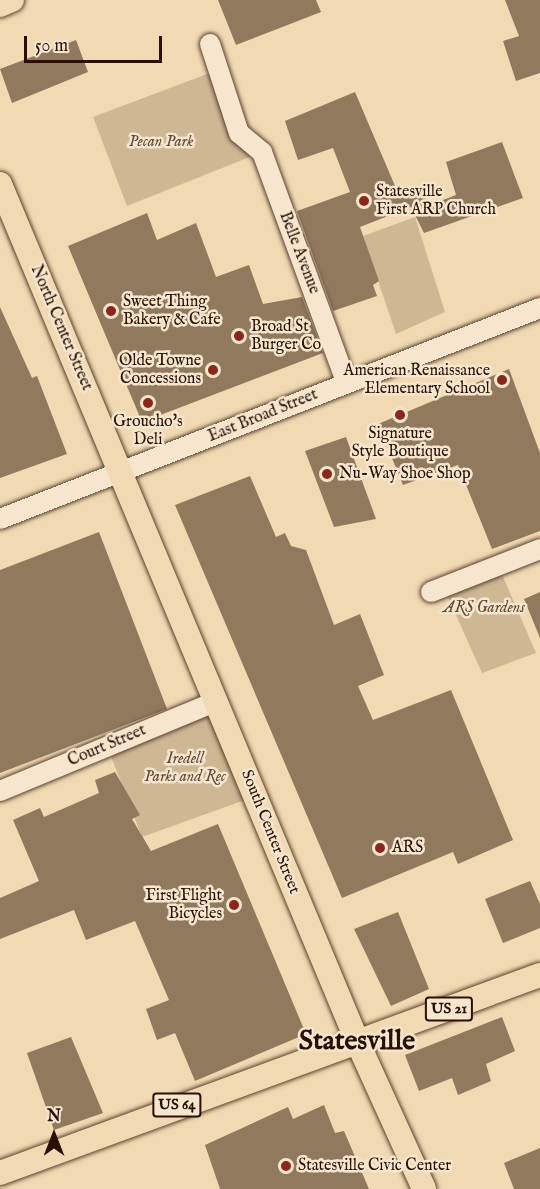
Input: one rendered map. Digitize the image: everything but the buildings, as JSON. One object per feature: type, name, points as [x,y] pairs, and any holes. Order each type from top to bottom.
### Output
[{"type":"main road","points":[[0,4],[12,0]]},
{"type":"main road","name":"North Center Street","points":[[0,184],[121,472]]},
{"type":"main road","name":"South Center Street","points":[[121,472],[357,1041],[424,1189]]},
{"type":"main road","name":"US 21","points":[[357,1041],[540,975]]},
{"type":"main road","name":"US 64","points":[[0,1173],[357,1041]]},
{"type":"street","name":"Belle Avenue","points":[[210,44],[215,71],[239,133],[262,152],[346,382]]},
{"type":"street","name":"East Broad Street","points":[[0,519],[540,308]]},
{"type":"street","points":[[431,592],[540,549]]},
{"type":"street","name":"Court Street","points":[[0,791],[215,702]]},
{"type":"green space","name":"Pecan Park","points":[[215,71],[233,118],[262,152],[127,206],[93,117]]},
{"type":"green space","points":[[415,217],[445,312],[396,334],[363,236]]},
{"type":"green space","name":"ARS Gardens","points":[[498,565],[536,653],[482,673],[443,586]]},
{"type":"green space","name":"Iredell Parks and Rec","points":[[215,702],[256,796],[142,837],[107,746]]},
{"type":"place","name":"Statesville First ARP Church","points":[[364,201]]},
{"type":"place","name":"Sweet Thing Bakery & Cafe","points":[[111,311]]},
{"type":"place","name":"Broad St Burger Co","points":[[239,336]]},
{"type":"place","name":"Olde Towne Concessions","points":[[213,370]]},
{"type":"place","name":"American Renaissance Elementary School","points":[[502,380]]},
{"type":"place","name":"Groucho's Deli","points":[[148,403]]},
{"type":"place","name":"Signature Style Boutique","points":[[400,415]]},
{"type":"place","name":"Nu-Way Shoe Shop","points":[[327,474]]},
{"type":"place","name":"ARS","points":[[380,848]]},
{"type":"place","name":"First Flight Bicycles","points":[[234,905]]},
{"type":"place","name":"Statesville Civic Center","points":[[286,1166]]},
{"type":"district","name":"Statesville","points":[[357,1042]]}]
